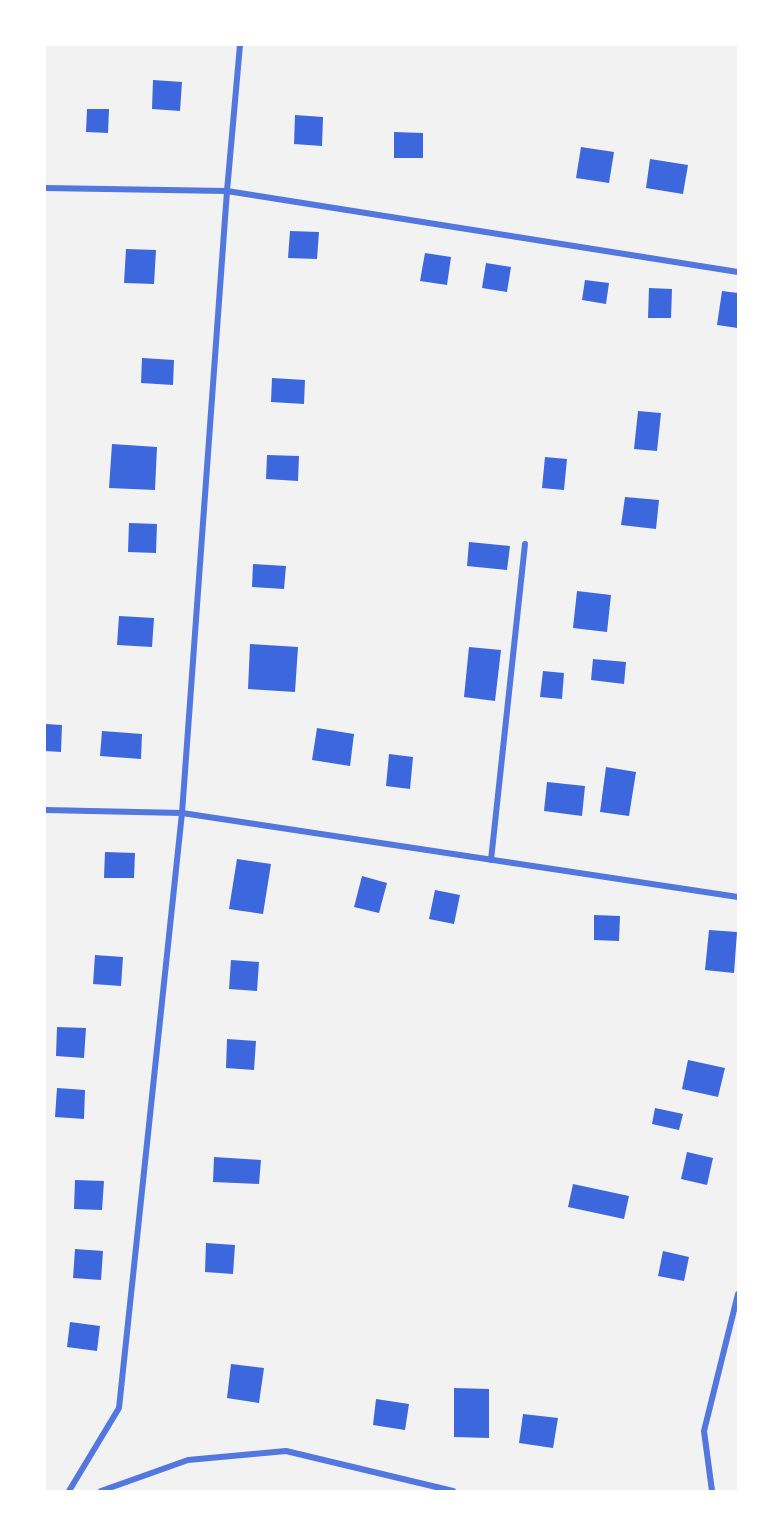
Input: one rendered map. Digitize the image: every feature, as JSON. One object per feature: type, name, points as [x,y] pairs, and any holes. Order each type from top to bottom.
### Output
[{"type":"street","points":[[69,1491],[119,1408],[182,813],[227,191],[240,45]]},
{"type":"street","points":[[45,188],[227,191],[738,272]]},
{"type":"street","points":[[491,860],[525,544]]},
{"type":"street","points":[[45,810],[182,813],[738,897]]},
{"type":"street","points":[[712,1491],[704,1431],[738,1294]]},
{"type":"street","points":[[101,1491],[188,1460],[286,1451],[453,1491]]},
{"type":"building","points":[[153,80],[182,82],[180,111],[152,109]]},
{"type":"building","points":[[87,109],[109,109],[108,133],[86,132]]},
{"type":"building","points":[[295,115],[323,117],[322,146],[294,144]]},
{"type":"building","points":[[394,132],[423,133],[423,158],[394,158]]},
{"type":"building","points":[[581,147],[614,152],[609,183],[576,178]]},
{"type":"building","points":[[650,159],[688,165],[683,194],[646,188]]},
{"type":"building","points":[[290,231],[319,232],[317,259],[288,258]]},
{"type":"building","points":[[126,249],[156,250],[154,284],[124,283]]},
{"type":"building","points":[[425,253],[451,257],[447,285],[420,281]]},
{"type":"building","points":[[486,263],[511,267],[507,292],[482,288]]},
{"type":"building","points":[[585,280],[609,283],[606,304],[582,300]]},
{"type":"building","points":[[649,288],[672,289],[671,318],[648,318]]},
{"type":"building","points":[[722,291],[738,293],[738,328],[717,325]]},
{"type":"building","points":[[142,358],[174,360],[173,385],[141,383]]},
{"type":"building","points":[[272,378],[305,380],[304,404],[271,402]]},
{"type":"building","points":[[638,411],[661,413],[657,451],[634,449]]},
{"type":"building","points":[[112,444],[157,447],[155,490],[109,488]]},
{"type":"building","points":[[267,455],[299,456],[298,481],[266,479]]},
{"type":"building","points":[[545,457],[567,459],[564,490],[542,488]]},
{"type":"building","points":[[625,497],[659,500],[656,529],[621,525]]},
{"type":"building","points":[[129,523],[157,524],[156,553],[128,552]]},
{"type":"building","points":[[469,542],[510,546],[507,570],[467,566]]},
{"type":"building","points":[[253,564],[286,566],[284,589],[252,587]]},
{"type":"building","points":[[577,591],[611,595],[607,632],[573,628]]},
{"type":"building","points":[[119,616],[154,618],[152,647],[117,645]]},
{"type":"building","points":[[250,644],[298,647],[295,692],[248,689]]},
{"type":"building","points":[[469,647],[501,650],[495,701],[464,697]]},
{"type":"building","points":[[593,659],[626,662],[624,684],[591,680]]},
{"type":"building","points":[[543,671],[564,673],[562,699],[540,697]]},
{"type":"building","points":[[45,724],[62,725],[61,752],[45,751]]},
{"type":"building","points":[[317,728],[354,734],[350,766],[312,760]]},
{"type":"building","points":[[102,731],[142,734],[141,759],[100,756]]},
{"type":"building","points":[[389,754],[413,757],[410,789],[386,786]]},
{"type":"building","points":[[606,767],[636,772],[629,816],[600,812]]},
{"type":"building","points":[[547,782],[585,786],[582,816],[544,811]]},
{"type":"building","points":[[105,852],[135,853],[134,878],[104,878]]},
{"type":"building","points":[[237,859],[271,864],[263,914],[229,909]]},
{"type":"building","points":[[362,876],[387,883],[379,913],[354,907]]},
{"type":"building","points":[[435,890],[460,895],[454,924],[429,919]]},
{"type":"building","points":[[594,915],[620,916],[619,941],[594,940]]},
{"type":"building","points":[[709,930],[737,932],[734,973],[705,970]]},
{"type":"building","points":[[95,955],[123,957],[121,986],[93,984]]},
{"type":"building","points":[[231,960],[259,962],[257,991],[229,989]]},
{"type":"building","points":[[57,1027],[86,1028],[84,1058],[56,1056]]},
{"type":"building","points":[[227,1039],[256,1041],[254,1070],[226,1068]]},
{"type":"building","points":[[688,1060],[725,1068],[718,1097],[682,1089]]},
{"type":"building","points":[[57,1088],[85,1090],[84,1119],[55,1117]]},
{"type":"building","points":[[655,1108],[683,1114],[679,1130],[652,1124]]},
{"type":"building","points":[[687,1152],[713,1158],[707,1185],[681,1179]]},
{"type":"building","points":[[214,1157],[261,1160],[259,1184],[213,1182]]},
{"type":"building","points":[[75,1180],[104,1181],[102,1210],[74,1209]]},
{"type":"building","points":[[573,1184],[629,1196],[624,1219],[568,1207]]},
{"type":"building","points":[[206,1243],[235,1245],[233,1274],[205,1272]]},
{"type":"building","points":[[75,1249],[103,1251],[101,1280],[73,1278]]},
{"type":"building","points":[[663,1251],[689,1257],[684,1281],[658,1276]]},
{"type":"building","points":[[70,1322],[100,1326],[97,1351],[67,1347]]},
{"type":"building","points":[[231,1364],[264,1368],[259,1403],[227,1398]]},
{"type":"building","points":[[454,1388],[489,1389],[489,1438],[454,1437]]},
{"type":"building","points":[[376,1399],[409,1404],[405,1430],[373,1425]]},
{"type":"building","points":[[523,1414],[558,1418],[553,1448],[519,1443]]}]
